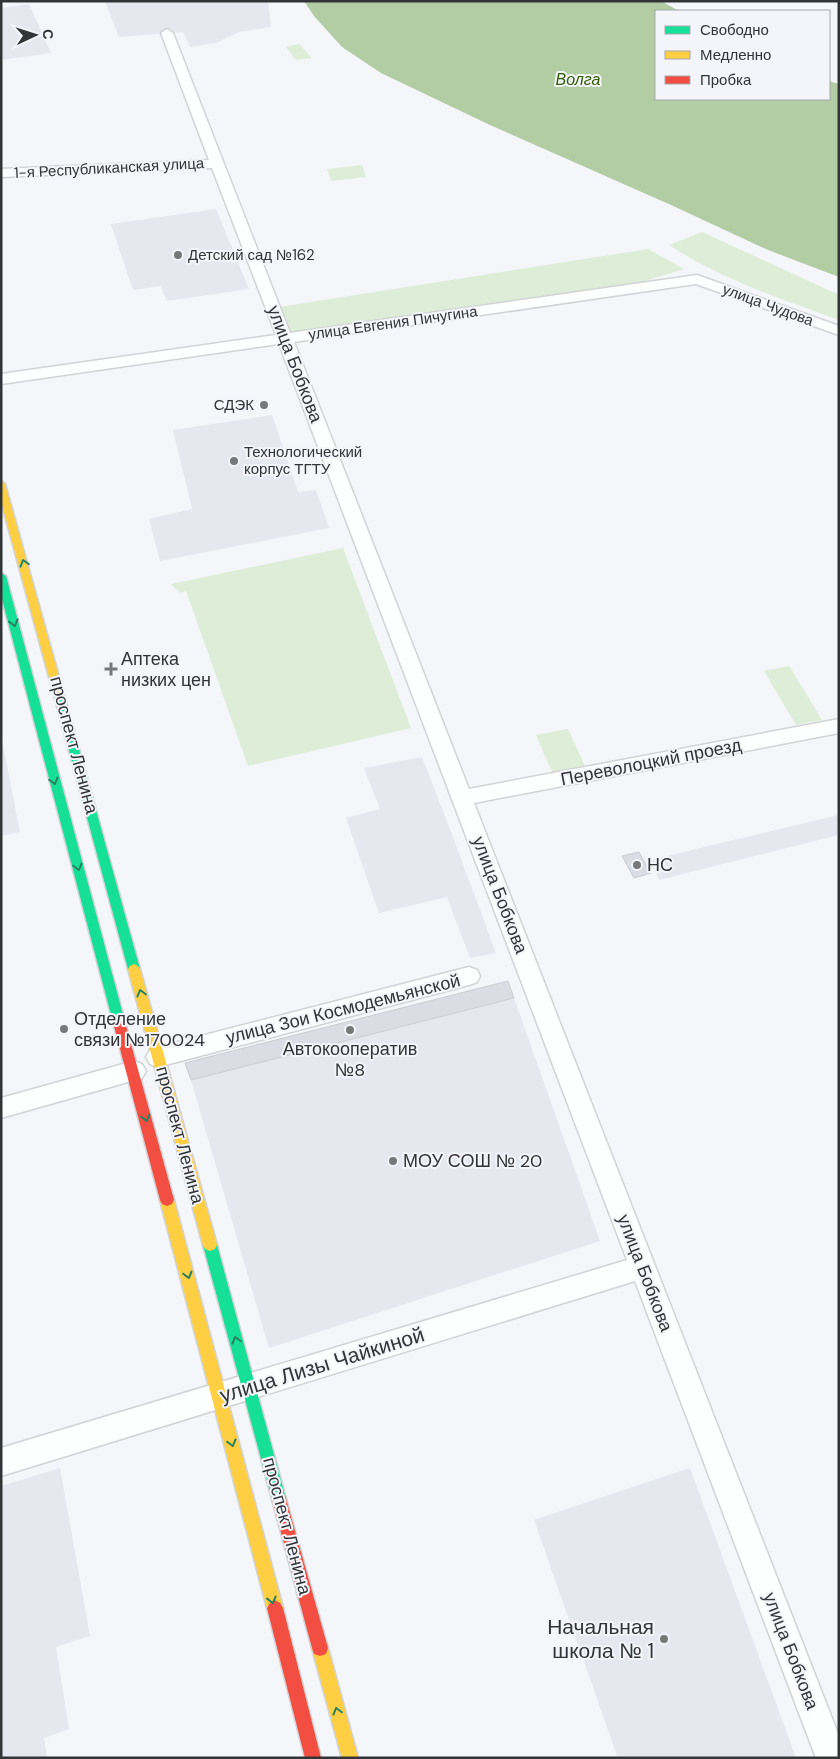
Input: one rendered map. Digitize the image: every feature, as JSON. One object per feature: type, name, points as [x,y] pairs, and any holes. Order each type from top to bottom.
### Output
[{"type":"main road","name":"проспект Ленина","points":[[1,484],[150,1068],[220,1396],[313,1758]]},
{"type":"main road","name":"проспект Ленина","points":[[1,576],[65,820],[150,1068],[248,1387],[350,1758]]},
{"type":"street","name":"улица Бобкова","points":[[167,33],[832,1758]]},
{"type":"street","name":"1-я Республиканская улица","points":[[1,173],[218,164]]},
{"type":"street","name":"улица Евгения Пичугина","points":[[1,379],[697,279]]},
{"type":"street","name":"улица Чудова","points":[[697,279],[839,332]]},
{"type":"street","name":"Переволоцкий проезд","points":[[462,798],[839,726]]},
{"type":"street","name":"улица Зои Космодемьянской","points":[[1,1108],[150,1068],[469,976]]},
{"type":"street","name":"улица Лизы Чайкиной","points":[[1,1462],[643,1267]]},
{"type":"shaded area","points":[[105,1],[268,1],[271,27],[239,32],[216,43],[190,47],[183,32],[119,37]]},
{"type":"shaded area","points":[[29,4],[51,53],[1,60],[1,8]]},
{"type":"shaded area","points":[[299,44],[312,58],[296,60],[286,47]]},
{"type":"shaded area","points":[[362,165],[366,177],[331,181],[327,169]]},
{"type":"shaded area","name":"Детский сад №162","points":[[216,209],[249,289],[167,301],[161,286],[133,290],[111,224]]},
{"type":"shaded area","points":[[702,232],[839,295],[839,320],[730,278],[669,245]]},
{"type":"shaded area","points":[[648,249],[684,269],[613,291],[285,338],[273,308]]},
{"type":"shaded area","points":[[272,415],[298,492],[316,490],[329,528],[160,561],[149,519],[192,509],[173,430]]},
{"type":"shaded area","points":[[343,548],[411,728],[248,766],[186,591],[180,593],[171,584]]},
{"type":"shaded area","points":[[789,666],[822,720],[796,725],[764,671]]},
{"type":"shaded area","points":[[568,729],[585,766],[552,772],[536,735]]},
{"type":"shaded area","points":[[1,735],[20,832],[1,836]]},
{"type":"shaded area","points":[[422,757],[496,953],[470,958],[447,897],[379,913],[346,818],[380,809],[364,768]]},
{"type":"shaded area","points":[[839,815],[839,835],[659,880],[650,860]]},
{"type":"shaded area","name":"МОУ СОШ № 20","points":[[514,998],[600,1241],[269,1348],[191,1080]]},
{"type":"shaded area","points":[[60,1468],[90,1636],[56,1647],[69,1729],[44,1738],[47,1758],[1,1758],[1,1486]]},
{"type":"shaded area","name":"Начальная школа № 1","points":[[690,1468],[796,1758],[618,1758],[534,1520]]},
{"type":"water","name":"Волга","points":[[304,1],[661,1],[677,10],[655,10],[655,100],[830,100],[830,81],[839,84],[839,277],[768,250],[490,125],[381,73],[342,47],[314,16]]},
{"type":"building","name":"НС","points":[[639,852],[651,873],[634,878],[622,856]]},
{"type":"building","name":"Автокооператив №8","points":[[508,981],[514,998],[191,1080],[185,1063]]},
{"type":"traffic: fast","points":[[1,576],[120,1026]]},
{"type":"traffic: fast","points":[[59,695],[134,969]]},
{"type":"traffic: fast","points":[[210,1245],[279,1499]]},
{"type":"traffic: slow","points":[[1,484],[59,695]]},
{"type":"traffic: slow","points":[[134,969],[210,1245]]},
{"type":"traffic: slow","points":[[167,1200],[275,1608]]},
{"type":"traffic: slow","points":[[320,1648],[350,1758]]},
{"type":"traffic: jam","points":[[120,1026],[167,1200]]},
{"type":"traffic: jam","points":[[279,1499],[320,1648]]},
{"type":"traffic: jam","points":[[275,1608],[313,1758]]},
{"type":"place","name":"Детский сад №162","points":[[178,255]]},
{"type":"place","name":"СДЭК","points":[[264,405]]},
{"type":"place","name":"Технологический корпус ТГТУ","points":[[234,461]]},
{"type":"place","name":"Аптека низких цен","points":[[111,669]]},
{"type":"place","name":"НС","points":[[637,865]]},
{"type":"place","name":"Отделение связи №170024","points":[[64,1029]]},
{"type":"place","name":"Автокооператив №8","points":[[350,1030]]},
{"type":"place","name":"МОУ СОШ № 20","points":[[393,1161]]},
{"type":"place","name":"Начальная школа № 1","points":[[664,1639]]}]
